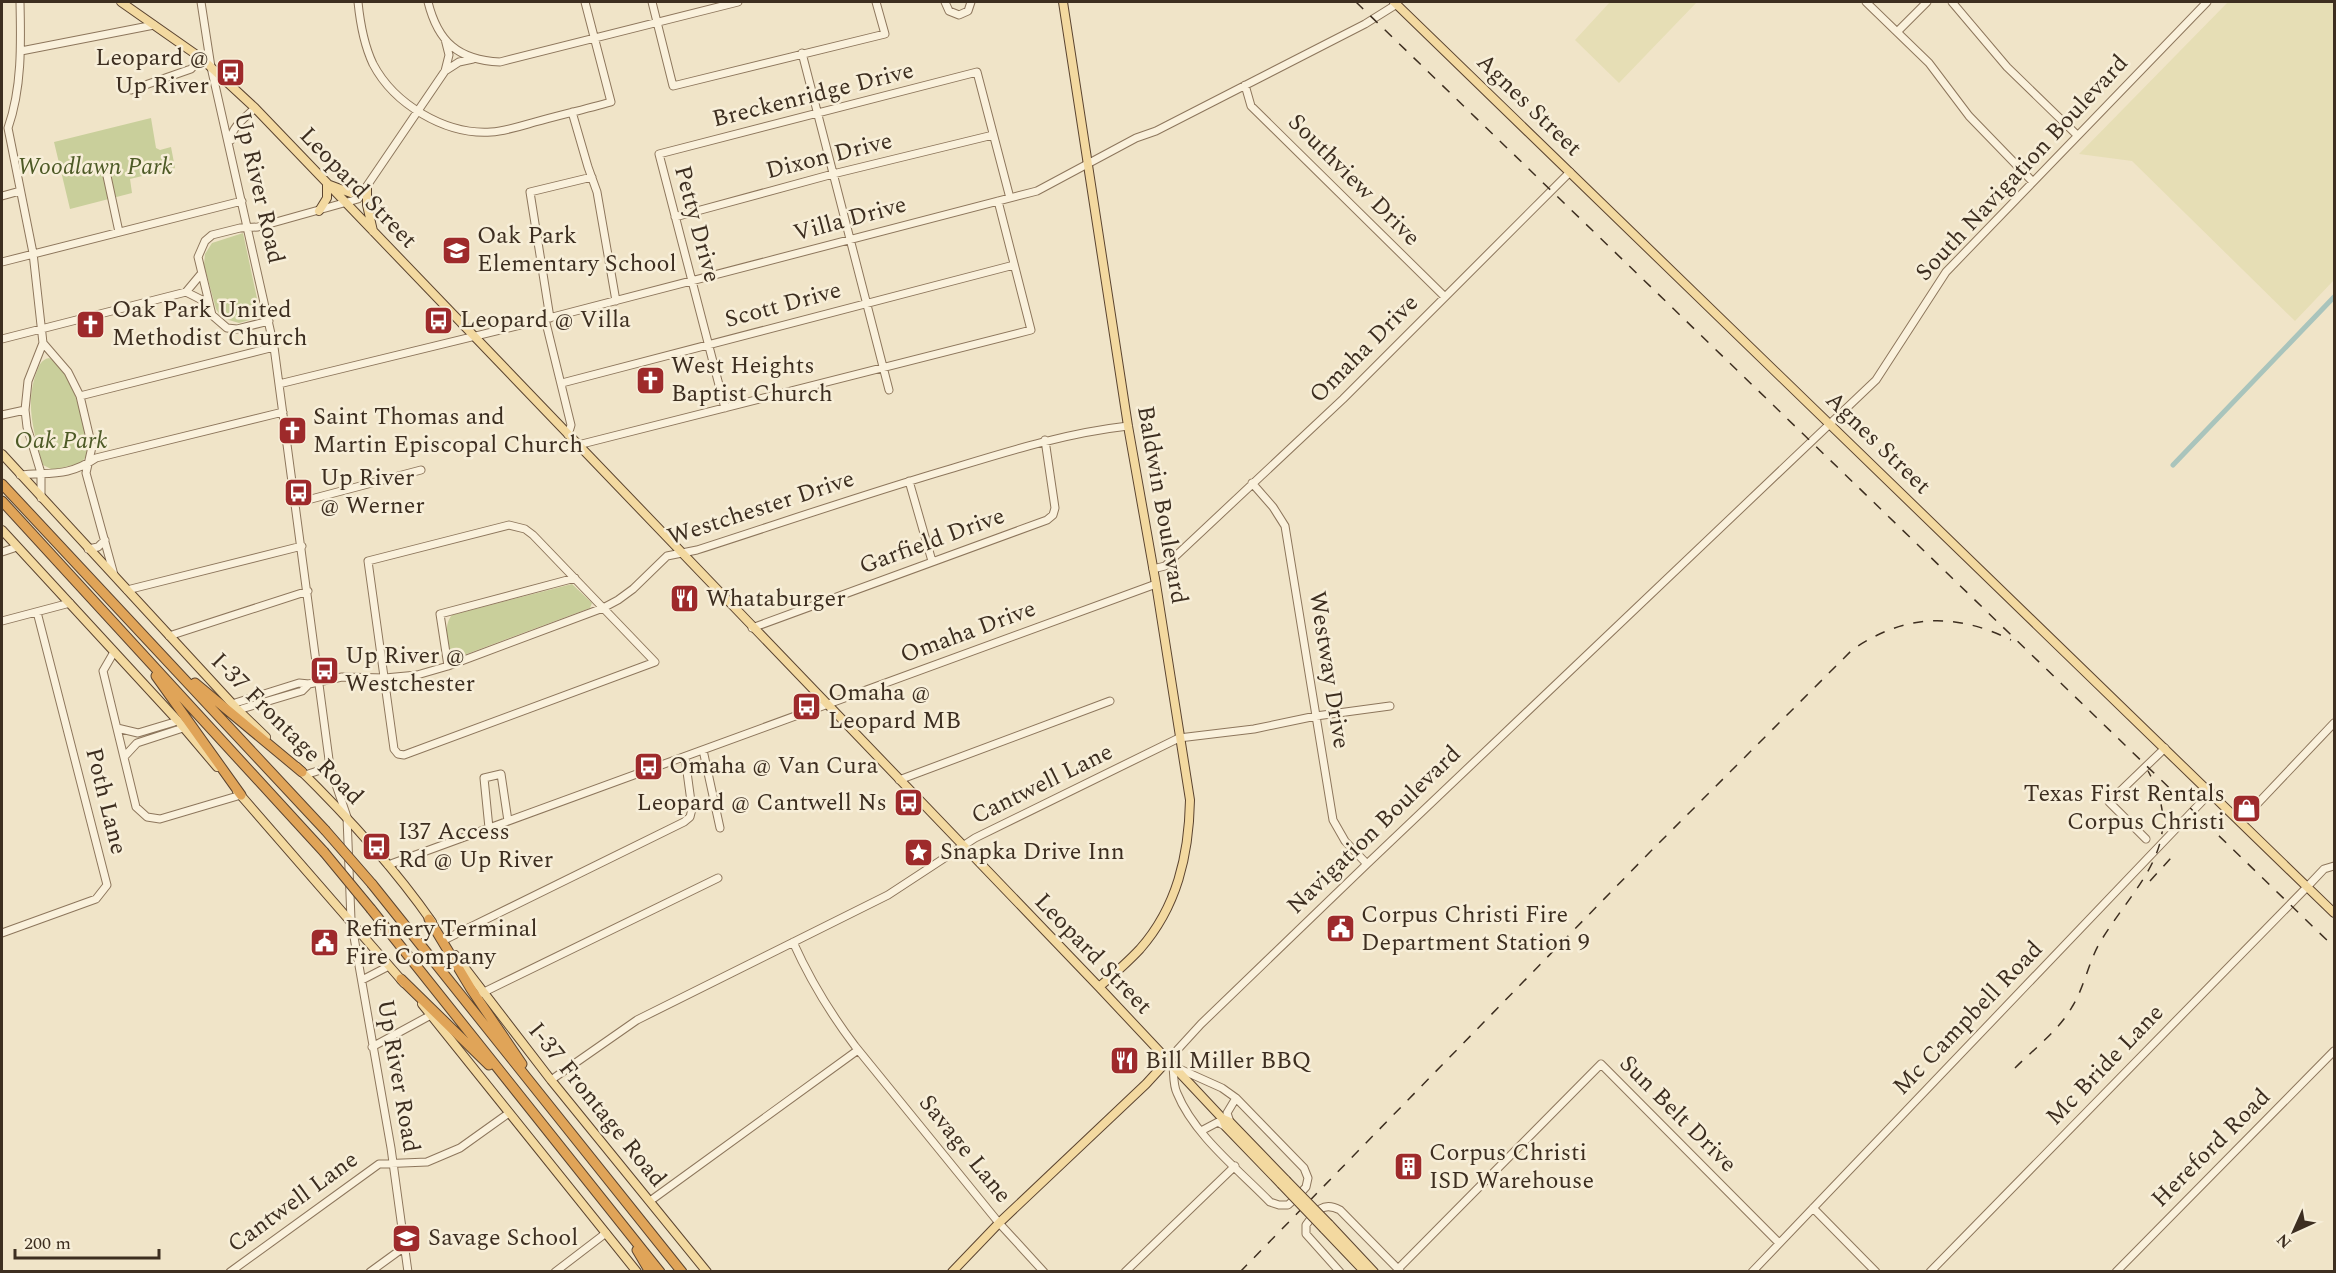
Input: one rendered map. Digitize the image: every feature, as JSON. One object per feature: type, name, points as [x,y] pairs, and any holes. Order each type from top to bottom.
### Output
[{"type":"highway","points":[[2,477],[19,502]]},
{"type":"highway","points":[[2,484],[325,830],[372,884],[682,1272]]},
{"type":"highway","points":[[2,501],[324,852],[537,1115],[660,1272]]},
{"type":"highway","points":[[144,656],[156,677],[241,795]]},
{"type":"highway","points":[[166,659],[303,773]]},
{"type":"highway","points":[[429,919],[471,989],[571,1135]]},
{"type":"highway","points":[[400,979],[473,1047],[537,1115]]},
{"type":"highway","points":[[615,1215],[650,1272]]},
{"type":"highway","points":[[655,1238],[690,1272]]},
{"type":"main road","name":"Leopard Street","points":[[121,2],[201,58],[255,108],[1326,1226],[1374,1272]]},
{"type":"main road","name":"Baldwin Boulevard","points":[[1063,2],[1128,426],[1190,800],[1185,859],[1176,891],[1163,918],[1140,949],[1099,987]]},
{"type":"main road","name":"Agnes Street","points":[[1396,3],[2241,820],[2334,913]]},
{"type":"main road","points":[[320,211],[327,198],[327,184],[351,193],[367,188],[367,205],[373,231]]},
{"type":"main road","name":"I-37 Frontage Road","points":[[2,454],[235,707],[347,817],[388,865],[482,993],[707,1272]]},
{"type":"main road","points":[[2,530],[180,725],[390,966],[637,1272]]},
{"type":"main road","name":"Navigation Boulevard","points":[[952,1272],[999,1222],[1170,1063]]},
{"type":"main road","name":"Leopard Street","points":[[1326,1226],[1365,1272]]},
{"type":"street","points":[[20,2],[21,51],[14,111],[5,129],[33,254],[43,343],[28,381],[25,410],[32,446],[42,473],[41,498]]},
{"type":"street","name":"Up River Road","points":[[201,2],[211,67],[274,346],[330,767],[347,817],[351,921],[393,1164],[408,1272]]},
{"type":"street","points":[[358,2],[365,42],[374,64],[388,86],[418,110],[444,125],[476,133],[498,132],[611,102],[585,2]]},
{"type":"street","points":[[269,321],[237,329],[227,328],[212,315],[198,257],[205,241],[212,235],[240,228],[258,227],[358,199],[445,71],[449,55],[445,39],[432,16],[428,2]]},
{"type":"street","points":[[652,2],[673,86],[885,34],[876,2]]},
{"type":"street","points":[[445,39],[459,52],[476,59],[494,62],[513,60],[738,2]]},
{"type":"street","points":[[945,2],[949,11],[959,15],[968,11],[971,2]]},
{"type":"street","points":[[1866,2],[1929,63],[1969,116],[2032,181]]},
{"type":"street","points":[[1897,32],[1927,2]]},
{"type":"street","points":[[1952,2],[2007,67],[2077,135]]},
{"type":"street","name":"South Navigation Boulevard","points":[[1829,423],[1876,380],[1946,272],[2207,2]]},
{"type":"street","name":"Villa Drive","points":[[279,384],[616,301],[1037,191],[1136,138],[1365,24],[1396,3]]},
{"type":"street","points":[[21,51],[154,25]]},
{"type":"street","points":[[802,53],[889,390]]},
{"type":"street","points":[[131,90],[191,69],[201,58]]},
{"type":"street","points":[[445,71],[459,62],[476,59]]},
{"type":"street","name":"Breckenridge Drive","points":[[659,154],[976,72],[993,135]]},
{"type":"street","name":"Southview Drive","points":[[1245,85],[1251,106],[1445,297]]},
{"type":"street","points":[[230,145],[231,134],[255,108]]},
{"type":"street","points":[[572,112],[597,192],[616,301]]},
{"type":"street","points":[[993,135],[1010,198]]},
{"type":"street","name":"Dixon Drive","points":[[675,217],[833,174],[993,135]]},
{"type":"street","name":"Petty Drive","points":[[659,154],[726,408]]},
{"type":"street","name":"Omaha Drive","points":[[1153,569],[1165,566],[1343,399],[1570,172]]},
{"type":"street","points":[[106,176],[120,232]]},
{"type":"street","points":[[568,435],[571,425],[548,318],[530,192],[592,177]]},
{"type":"street","points":[[2,196],[20,191]]},
{"type":"street","points":[[2,262],[242,201]]},
{"type":"street","points":[[578,445],[1032,330],[998,201]]},
{"type":"street","name":"Scott Drive","points":[[562,383],[1014,265]]},
{"type":"street","points":[[2,339],[186,292],[201,274]]},
{"type":"street","points":[[186,292],[208,303]]},
{"type":"street","points":[[43,343],[68,372],[80,396],[92,447],[86,473],[114,576]]},
{"type":"street","points":[[80,396],[274,346]]},
{"type":"street","points":[[2,415],[25,410]]},
{"type":"street","points":[[20,475],[63,473],[78,469],[96,458],[283,412]]},
{"type":"street","name":"Navigation Boulevard","points":[[1170,1063],[1201,1024],[1829,423]]},
{"type":"street","name":"Westchester Drive","points":[[235,707],[302,691],[309,684],[319,681],[342,677],[385,678],[417,675],[448,666],[603,608],[633,589],[667,556],[697,550],[909,481],[1045,440],[1087,430],[1128,426]]},
{"type":"street","name":"Garfield Drive","points":[[752,628],[1047,520],[1053,515],[1055,508],[1045,440]]},
{"type":"street","points":[[296,503],[421,470]]},
{"type":"street","points":[[909,481],[932,561]]},
{"type":"street","name":"Westway Drive","points":[[1252,483],[1273,507],[1285,526],[1333,820],[1345,841],[1367,864]]},
{"type":"street","points":[[509,525],[525,529],[575,578],[655,662],[404,755],[398,754],[394,749],[368,561],[509,525]]},
{"type":"street","points":[[88,549],[98,547],[105,540]]},
{"type":"street","points":[[127,590],[302,546]]},
{"type":"street","points":[[2,552],[17,547]]},
{"type":"street","points":[[448,666],[440,614],[575,578]]},
{"type":"street","name":"Omaha Drive","points":[[388,865],[1156,584]]},
{"type":"street","points":[[169,636],[308,591]]},
{"type":"street","points":[[2,621],[70,603]]},
{"type":"street","name":"Poth Lane","points":[[2,933],[96,898],[107,885],[37,612]]},
{"type":"street","points":[[114,652],[103,671],[136,807],[147,818],[160,819],[241,795]]},
{"type":"street","points":[[899,780],[1110,701]]},
{"type":"street","name":"Cantwell Lane","points":[[551,1080],[637,1020],[888,895],[964,846],[1179,738],[1254,729],[1316,716],[1390,706]]},
{"type":"street","points":[[2241,820],[2334,723]]},
{"type":"street","points":[[124,757],[133,745],[146,736],[180,725]]},
{"type":"street","points":[[117,728],[146,736]]},
{"type":"street","points":[[2145,839],[2109,802],[2165,748]]},
{"type":"street","points":[[703,750],[720,828]]},
{"type":"street","points":[[444,940],[684,822],[690,817],[692,809],[685,757]]},
{"type":"street","points":[[303,773],[330,767]]},
{"type":"street","points":[[489,828],[484,778],[501,774],[508,821]]},
{"type":"street","name":"Mc Campbell Road","points":[[1752,1272],[2211,792]]},
{"type":"street","name":"Mc Bride Lane","points":[[1930,1272],[2307,886],[2325,869],[2334,866]]},
{"type":"street","points":[[482,993],[718,878]]},
{"type":"street","name":"Savage Lane","points":[[793,942],[809,977],[833,1018],[999,1222],[1044,1272]]},
{"type":"street","points":[[362,980],[390,966]]},
{"type":"street","points":[[372,1047],[431,1015]]},
{"type":"street","points":[[650,1201],[858,1050]]},
{"type":"street","name":"Hereford Road","points":[[2116,1272],[2334,1051]]},
{"type":"street","points":[[1170,1063],[1222,1088],[1236,1098],[1304,1168],[1308,1178],[1306,1187],[1288,1204],[1278,1205],[1270,1202],[1189,1116],[1175,1091],[1170,1063]]},
{"type":"street","name":"Sun Belt Drive","points":[[1399,1270],[1601,1064],[1779,1243]]},
{"type":"street","points":[[1201,1131],[1218,1122],[1227,1123],[1227,1113],[1236,1098]]},
{"type":"street","name":"Cantwell Lane","points":[[230,1272],[379,1164],[427,1162],[460,1148],[509,1113]]},
{"type":"street","points":[[1125,1272],[1235,1166]]},
{"type":"street","points":[[1340,1272],[1306,1234],[1305,1225],[1324,1206],[1331,1205],[1340,1210],[1399,1270]]},
{"type":"street","points":[[1813,1208],[1876,1272]]},
{"type":"street","points":[[555,1272],[606,1233]]},
{"type":"street","points":[[370,1272],[403,1248]]},
{"type":"shaded area","points":[[1610,2],[1697,2],[1619,83],[1575,40]]},
{"type":"shaded area","points":[[2228,2],[2334,2],[2334,280],[2295,321],[2132,161],[2079,154]]},
{"type":"green space","name":"Woodlawn Park","points":[[151,118],[156,148],[160,150],[171,147],[175,168],[130,179],[132,193],[70,209],[54,142]]},
{"type":"green space","points":[[243,233],[261,317],[239,323],[222,318],[216,309],[204,265],[205,254],[212,243]]},
{"type":"green space","name":"Oak Park","points":[[49,358],[58,364],[71,385],[80,411],[88,448],[88,454],[81,463],[53,470],[43,465],[31,415],[33,382],[42,361]]},
{"type":"green space","points":[[572,584],[592,603],[590,608],[451,658],[447,642],[447,624],[452,615]]},
{"type":"waterway","points":[[2173,465],[2334,297]]},
{"type":"railway","points":[[1356,2],[2334,947]]},
{"type":"railway","points":[[1240,1272],[1649,853],[1852,650],[1891,629],[1930,621],[1950,621],[1970,625],[2011,640]]},
{"type":"railway","points":[[2015,1068],[2067,1015],[2080,992],[2099,944],[2152,864],[2160,843],[2163,821],[2159,797],[2148,771]]},
{"type":"railway","points":[[2150,881],[2171,858]]},
{"type":"place","name":"Leopard @ Up River","points":[[230,72]]},
{"type":"place","name":"Oak Park Elementary School","points":[[456,250]]},
{"type":"place","name":"Leopard @ Villa","points":[[439,320]]},
{"type":"place","name":"Oak Park United Methodist Church","points":[[91,324]]},
{"type":"place","name":"West Heights Baptist Church","points":[[650,380]]},
{"type":"place","name":"Saint Thomas and Martin Episcopal Church","points":[[292,431]]},
{"type":"place","name":"Up River @ Werner","points":[[299,492]]},
{"type":"place","name":"Whataburger","points":[[685,599]]},
{"type":"place","name":"Up River @ Westchester","points":[[324,670]]},
{"type":"place","name":"Omaha @ Leopard MB","points":[[807,707]]},
{"type":"place","name":"Omaha @ Van Cura","points":[[648,766]]},
{"type":"place","name":"Leopard @ Cantwell Ns","points":[[908,803]]},
{"type":"place","name":"Texas First Rentals Corpus Christi","points":[[2246,808]]},
{"type":"place","name":"I37 Access Rd @ Up River","points":[[377,846]]},
{"type":"place","name":"Snapka Drive Inn","points":[[919,852]]},
{"type":"place","name":"Corpus Christi Fire Department Station 9","points":[[1340,929]]},
{"type":"place","name":"Refinery Terminal Fire Company","points":[[324,943]]},
{"type":"place","name":"Bill Miller BBQ","points":[[1124,1061]]},
{"type":"place","name":"Corpus Christi ISD Warehouse","points":[[1408,1167]]},
{"type":"place","name":"Savage School","points":[[407,1238]]}]
